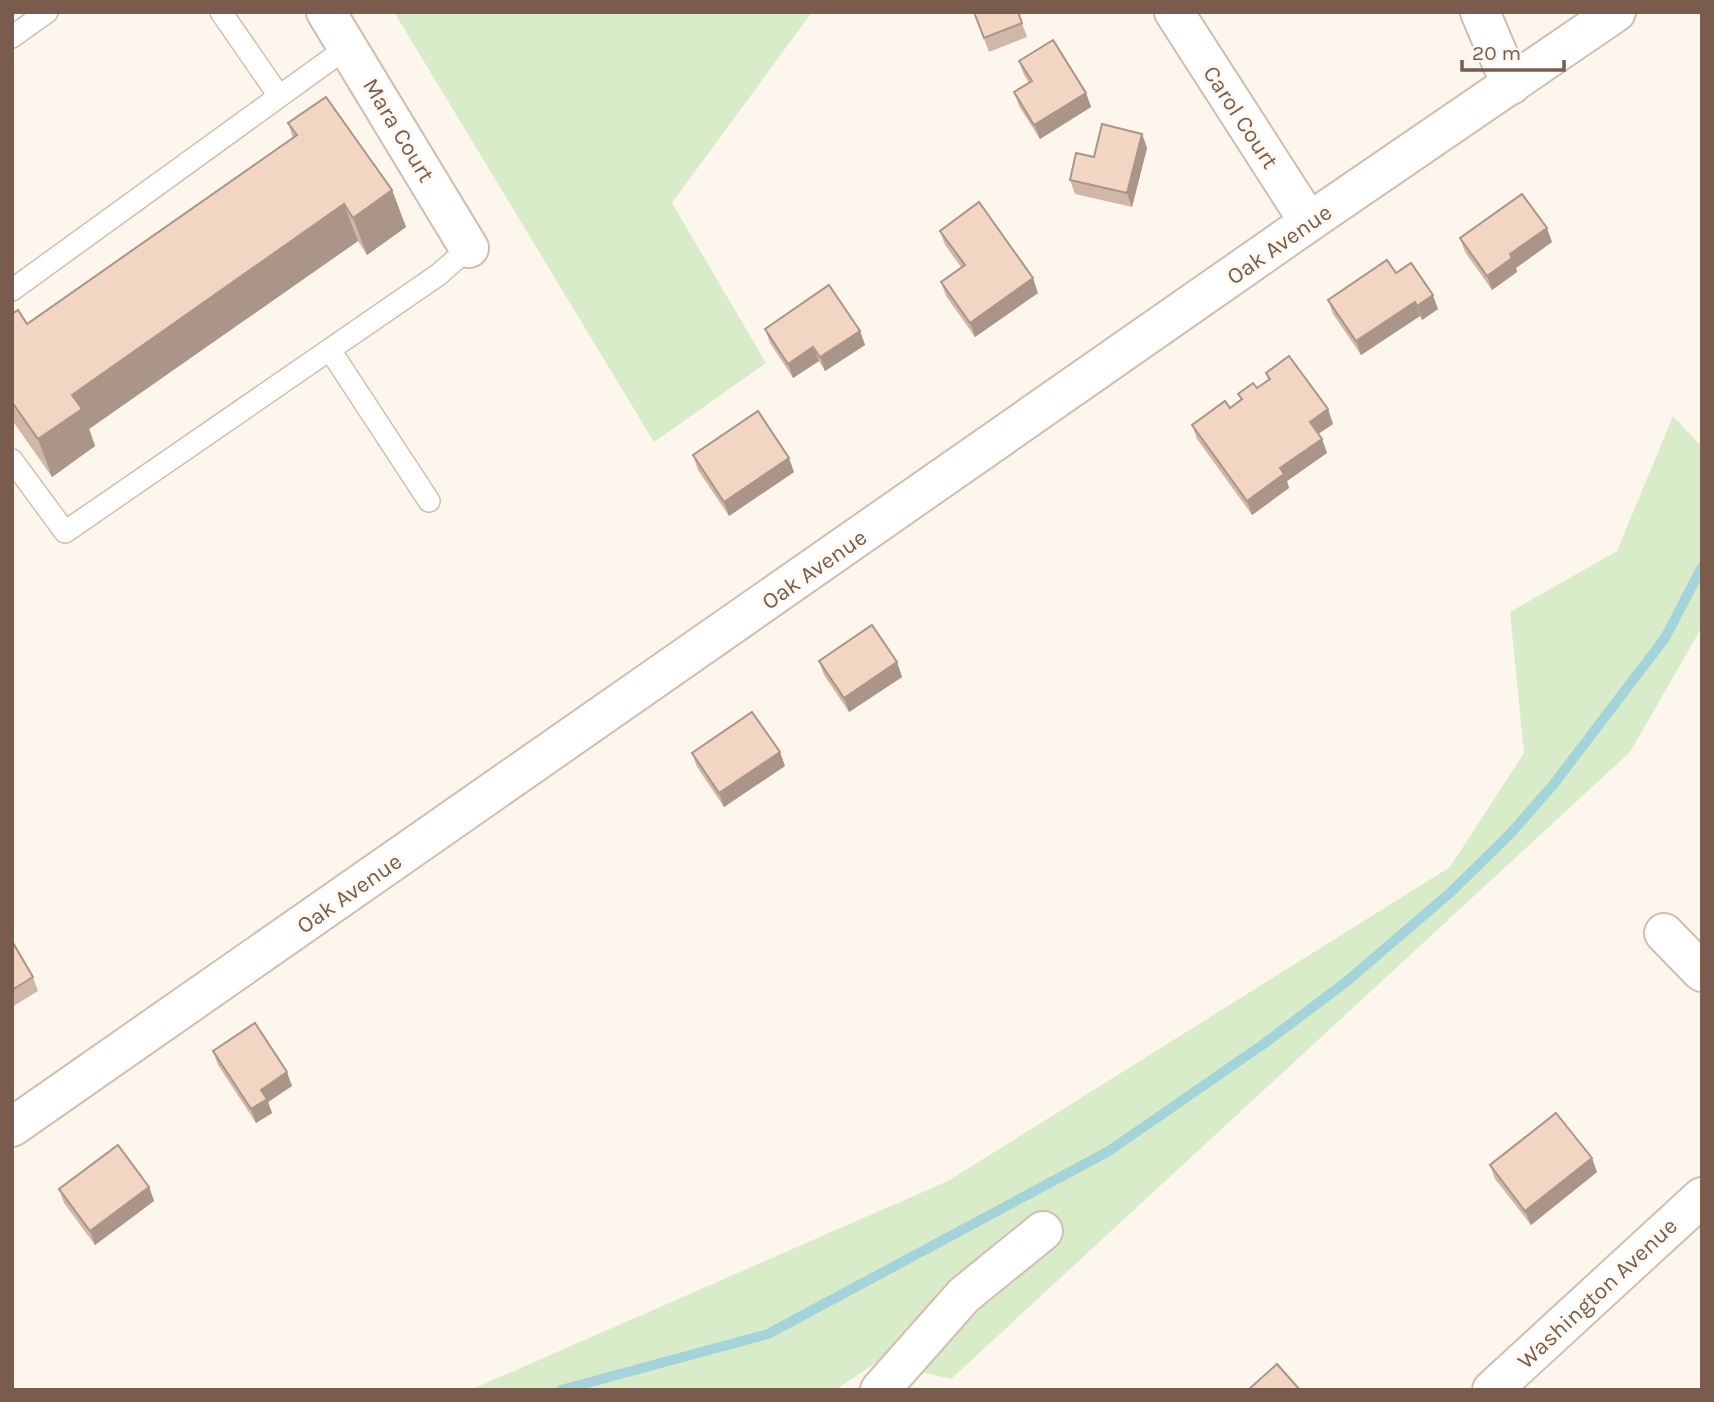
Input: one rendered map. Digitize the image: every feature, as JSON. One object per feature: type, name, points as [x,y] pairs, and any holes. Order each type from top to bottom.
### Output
[{"type":"street","name":"Mara Court","points":[[326,12],[469,248]]},
{"type":"street","name":"Carol Court","points":[[1174,12],[1309,222]]},
{"type":"street","points":[[1480,12],[1511,85]]},
{"type":"street","name":"Oak Avenue","points":[[12,1127],[1309,222],[1616,12]]},
{"type":"street","points":[[1664,933],[1702,972]]},
{"type":"street","name":"Washington Avenue","points":[[1492,1390],[1702,1197]]},
{"type":"street","points":[[880,1390],[964,1296],[1043,1231]]},
{"type":"lane","points":[[12,37],[47,12]]},
{"type":"lane","points":[[221,12],[279,96]]},
{"type":"lane","points":[[12,290],[349,46]]},
{"type":"lane","points":[[12,460],[65,532],[438,275],[469,248]]},
{"type":"lane","points":[[330,350],[429,501]]},
{"type":"green space","points":[[394,12],[812,12],[672,203],[766,363],[654,442]]},
{"type":"green space","points":[[1673,416],[1702,447],[1702,627],[1630,752],[951,1379],[877,1362],[835,1390],[470,1390],[948,1181],[1450,867],[1524,753],[1510,612],[1617,551]]},
{"type":"building","points":[[974,12],[1018,12],[1022,23],[984,38]]},
{"type":"building","points":[[1053,40],[1086,93],[1034,125],[1014,92],[1032,81],[1019,61]]},
{"type":"building","points":[[326,97],[392,190],[353,218],[344,204],[72,395],[82,409],[38,439],[12,402],[12,314],[18,310],[27,324],[297,135],[288,123]]},
{"type":"building","points":[[1102,124],[1142,134],[1127,193],[1070,180],[1076,153],[1094,157]]},
{"type":"building","points":[[1522,194],[1547,228],[1510,254],[1512,258],[1487,276],[1460,238]]},
{"type":"building","points":[[979,202],[1033,278],[970,323],[941,282],[965,265],[940,231]]},
{"type":"building","points":[[1387,260],[1396,273],[1411,263],[1433,295],[1417,306],[1415,302],[1356,341],[1328,300]]},
{"type":"building","points":[[829,285],[860,331],[820,357],[813,347],[788,364],[765,329]]},
{"type":"building","points":[[1289,356],[1328,409],[1310,422],[1322,439],[1280,468],[1284,474],[1247,501],[1192,425],[1225,401],[1230,408],[1242,399],[1238,394],[1253,383],[1257,388],[1270,379],[1266,373]]},
{"type":"building","points":[[758,411],[789,458],[724,502],[693,455]]},
{"type":"building","points":[[872,625],[897,662],[844,698],[819,661]]},
{"type":"building","points":[[752,712],[780,752],[719,793],[692,753]]},
{"type":"building","points":[[12,941],[33,977],[12,990]]},
{"type":"building","points":[[255,1023],[287,1072],[261,1090],[267,1099],[251,1109],[213,1051]]},
{"type":"building","points":[[1556,1113],[1592,1158],[1525,1211],[1490,1165]]},
{"type":"building","points":[[118,1145],[149,1187],[90,1231],[59,1189]]},
{"type":"building","points":[[1277,1364],[1300,1390],[1248,1390]]},
{"type":"waterway","points":[[561,1390],[768,1334],[1109,1151],[1265,1043],[1346,982],[1451,892],[1510,834],[1553,785],[1665,638],[1702,567]]}]
